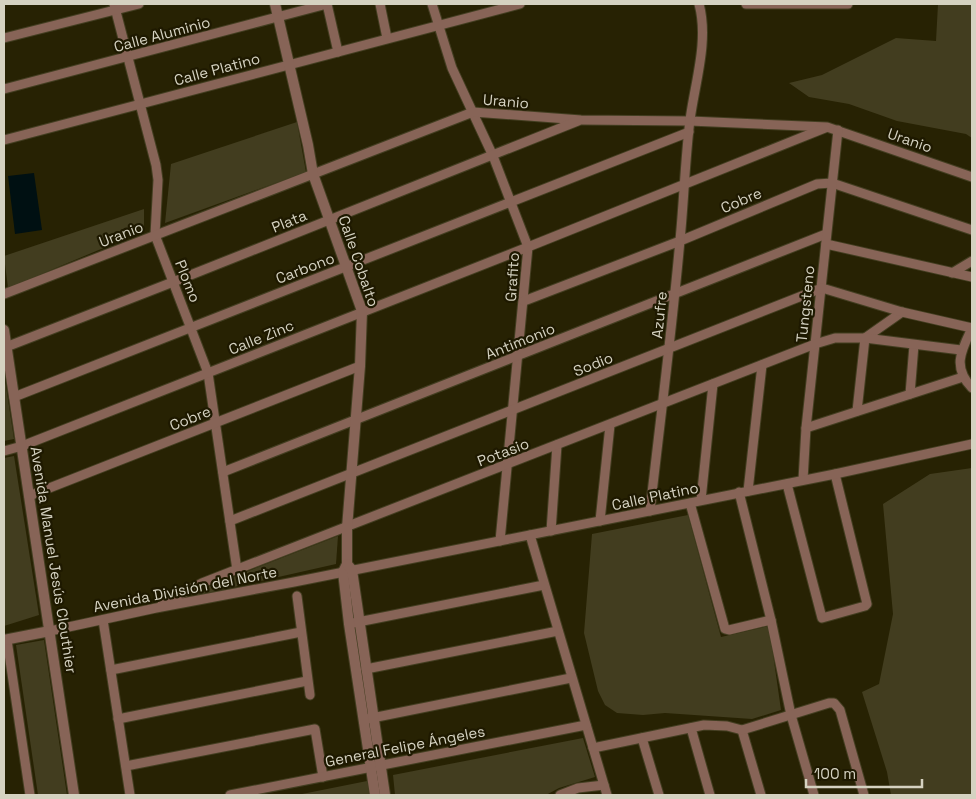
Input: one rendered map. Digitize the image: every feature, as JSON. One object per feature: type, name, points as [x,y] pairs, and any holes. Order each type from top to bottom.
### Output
[{"type":"street","points":[[4,38],[115,7],[139,4]]},
{"type":"street","name":"Calle Cobalto","points":[[275,4],[290,64],[313,174],[362,311],[360,366],[347,528],[347,569],[354,623]]},
{"type":"street","points":[[327,4],[338,52]]},
{"type":"street","name":"Calle Aluminio","points":[[4,89],[327,4]]},
{"type":"street","points":[[380,4],[387,38]]},
{"type":"street","name":"Grafito","points":[[432,4],[452,68],[493,156],[512,201],[528,247],[500,541]]},
{"type":"street","name":"Calle Platino","points":[[4,140],[520,4]]},
{"type":"street","name":"Azufre","points":[[650,511],[675,294],[690,121],[703,36],[699,4]]},
{"type":"street","points":[[748,4],[848,4]]},
{"type":"street","name":"Plomo","points":[[115,7],[156,165],[158,196],[155,235],[192,326],[208,373],[237,570]]},
{"type":"street","name":"Uranio","points":[[4,294],[473,112],[581,120],[690,121],[827,127],[972,177]]},
{"type":"street","name":"Plata","points":[[6,346],[173,282],[581,120]]},
{"type":"street","name":"Calle Zinc","points":[[4,451],[22,446],[208,373],[827,127]]},
{"type":"street","name":"Tungsteno","points":[[803,480],[806,428],[838,130]]},
{"type":"street","name":"Carbono","points":[[14,397],[689,132]]},
{"type":"street","points":[[832,182],[972,230]]},
{"type":"street","name":"Cobre","points":[[524,301],[680,241],[806,188],[832,182]]},
{"type":"street","name":"Antimonio","points":[[223,472],[826,234]]},
{"type":"street","points":[[826,244],[972,277]]},
{"type":"street","points":[[952,273],[972,261]]},
{"type":"street","points":[[822,288],[902,312],[972,328],[961,350],[960,367],[963,377],[972,388]]},
{"type":"street","name":"Sodio","points":[[230,521],[822,288]]},
{"type":"street","points":[[857,411],[865,338],[902,312]]},
{"type":"street","name":"Avenida Manuel Jesús Clouthier","points":[[4,330],[74,795]]},
{"type":"street","name":"Potasio","points":[[156,608],[189,589],[815,344],[835,338],[865,338],[961,350]]},
{"type":"street","points":[[910,394],[914,345]]},
{"type":"street","points":[[762,365],[744,492],[791,715],[814,795]]},
{"type":"street","name":"Cobre","points":[[30,496],[360,366]]},
{"type":"street","points":[[806,428],[963,377]]},
{"type":"street","points":[[701,500],[713,384]]},
{"type":"street","points":[[600,521],[610,425]]},
{"type":"street","name":"Calle Platino","points":[[347,569],[500,541],[787,484],[972,444]]},
{"type":"street","points":[[551,531],[558,445]]},
{"type":"street","points":[[787,484],[822,618],[867,604],[836,474]]},
{"type":"street","points":[[690,503],[725,629],[729,630],[771,620]]},
{"type":"street","points":[[530,535],[607,795]]},
{"type":"street","name":"Avenida División del Norte","points":[[5,640],[347,569]]},
{"type":"street","points":[[354,623],[544,585]]},
{"type":"street","points":[[297,596],[310,695]]},
{"type":"street","points":[[103,620],[130,795]]},
{"type":"street","points":[[354,623],[366,669],[369,718]]},
{"type":"street","points":[[354,623],[376,766],[376,795]]},
{"type":"street","points":[[366,669],[558,631]]},
{"type":"street","points":[[111,670],[301,632]]},
{"type":"street","points":[[5,640],[30,795]]},
{"type":"street","points":[[369,718],[571,678]]},
{"type":"street","points":[[118,719],[307,681]]},
{"type":"street","points":[[593,748],[691,728],[718,725],[742,730],[834,703],[837,705],[864,795]]},
{"type":"street","name":"General Felipe Ángeles","points":[[230,795],[586,725]]},
{"type":"street","points":[[691,728],[710,795]]},
{"type":"street","points":[[126,766],[314,729],[323,777]]},
{"type":"street","points":[[742,730],[761,795]]},
{"type":"street","points":[[642,738],[659,795]]},
{"type":"street","points":[[376,766],[385,795]]},
{"type":"street","points":[[560,795],[578,788],[604,785]]},
{"type":"shaded area","points":[[938,4],[972,4],[972,138],[966,134],[897,121],[849,104],[809,97],[789,83],[822,75],[896,38],[936,41]]},
{"type":"shaded area","points":[[297,122],[306,172],[165,223],[171,164]]},
{"type":"shaded area","points":[[34,173],[42,230],[15,234],[8,176]]},
{"type":"shaded area","points":[[144,209],[144,231],[8,288],[4,256]]},
{"type":"shaded area","points":[[4,373],[14,439],[4,441]]},
{"type":"shaded area","points":[[14,456],[39,615],[4,626],[4,458]]},
{"type":"shaded area","points":[[972,468],[972,795],[891,795],[887,772],[862,692],[879,684],[893,614],[883,504],[930,474]]},
{"type":"shaded area","points":[[688,515],[721,637],[769,626],[781,710],[752,719],[665,713],[643,715],[617,713],[605,705],[598,691],[584,633],[592,534]]},
{"type":"shaded area","points":[[338,536],[336,564],[194,596],[194,592]]},
{"type":"shaded area","points":[[44,640],[67,795],[38,795],[16,645]]},
{"type":"shaded area","points":[[583,738],[595,777],[559,788],[546,795],[395,795],[393,775]]},
{"type":"shaded area","points":[[367,781],[371,795],[297,795]]}]
